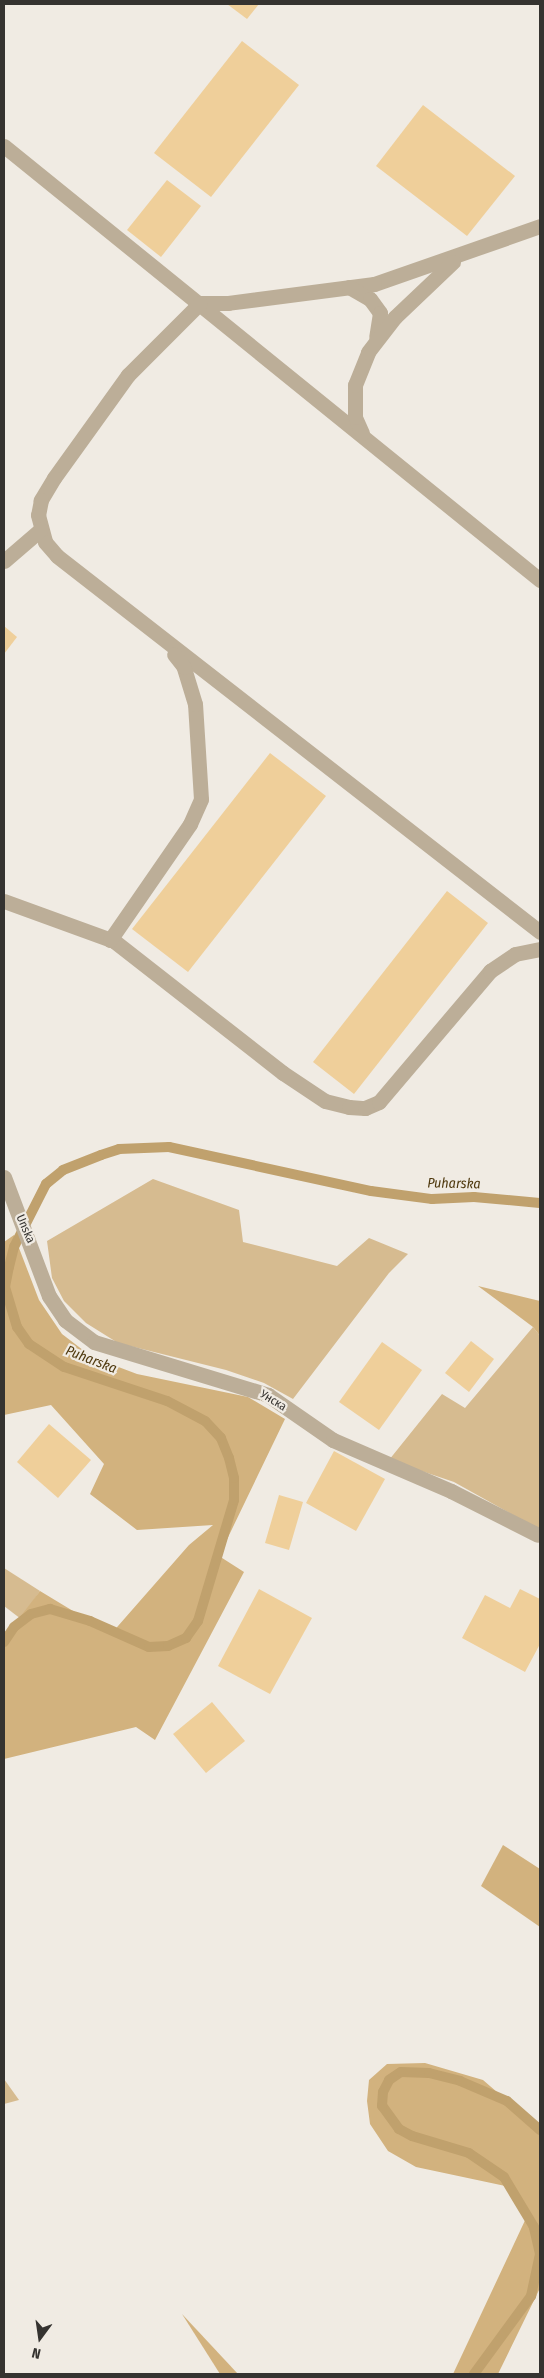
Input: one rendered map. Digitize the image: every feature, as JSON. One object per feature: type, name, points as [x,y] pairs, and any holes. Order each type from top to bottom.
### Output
[{"type":"street","points":[[4,146],[540,580]]},
{"type":"street","points":[[540,226],[460,256],[374,284],[228,303],[200,303],[128,376],[54,478],[41,500],[38,515],[40,530],[57,556],[540,932]]},
{"type":"street","points":[[368,352],[422,289],[460,256]]},
{"type":"street","points":[[349,287],[370,298],[380,313],[380,325],[354,385],[355,418],[363,435]]},
{"type":"street","points":[[4,561],[40,530]]},
{"type":"street","points":[[110,940],[190,824],[201,799],[199,740],[193,694],[184,667],[151,629]]},
{"type":"street","points":[[4,901],[110,940],[283,1073],[325,1101],[365,1108],[379,1102],[400,1080],[461,1002],[490,970],[515,954],[540,949]]},
{"type":"street","name":"Unska","points":[[4,1178],[35,1254]]},
{"type":"street","name":"Унска","points":[[35,1254],[49,1296],[65,1320],[94,1342],[268,1395],[333,1440],[451,1491],[538,1535]]},
{"type":"shaded area","points":[[153,1179],[239,1210],[243,1242],[337,1266],[369,1238],[408,1254],[389,1273],[293,1399],[264,1383],[226,1370],[118,1343],[86,1323],[64,1301],[52,1278],[47,1241]]},
{"type":"shaded area","points":[[14,1235],[39,1300],[62,1334],[92,1357],[137,1374],[248,1397],[285,1419],[219,1556],[244,1572],[155,1740],[136,1727],[4,1759],[4,1638],[40,1591],[111,1634],[189,1545],[213,1525],[137,1530],[90,1494],[104,1464],[51,1405],[4,1415],[4,1242]]},
{"type":"shaded area","points":[[478,1286],[540,1301],[540,1336],[533,1327]]},
{"type":"shaded area","points":[[533,1327],[540,1336],[540,1530],[454,1482],[389,1460],[442,1394],[465,1408]]},
{"type":"shaded area","points":[[4,1568],[40,1591],[21,1619],[4,1606]]},
{"type":"shaded area","points":[[503,1845],[540,1869],[540,1927],[481,1886]]},
{"type":"shaded area","points":[[425,2063],[483,2080],[540,2129],[540,2288],[498,2374],[453,2374],[528,2214],[510,2187],[416,2167],[388,2151],[370,2124],[367,2101],[369,2080],[387,2064]]},
{"type":"shaded area","points":[[4,2079],[19,2100],[4,2104]]},
{"type":"shaded area","points":[[182,2314],[238,2374],[220,2374]]},
{"type":"building","points":[[227,4],[259,4],[247,19]]},
{"type":"building","points":[[242,41],[299,85],[211,197],[154,153]]},
{"type":"building","points":[[423,105],[515,176],[467,236],[376,166]]},
{"type":"building","points":[[167,180],[201,206],[161,257],[127,230]]},
{"type":"building","points":[[4,626],[17,637],[4,654]]},
{"type":"building","points":[[270,753],[326,796],[188,972],[132,929]]},
{"type":"building","points":[[447,891],[488,923],[354,1094],[313,1062]]},
{"type":"building","points":[[471,1341],[494,1359],[469,1392],[445,1373]]},
{"type":"building","points":[[382,1342],[422,1370],[379,1430],[339,1402]]},
{"type":"building","points":[[49,1424],[91,1460],[58,1498],[17,1462]]},
{"type":"building","points":[[334,1451],[385,1479],[356,1531],[306,1503]]},
{"type":"building","points":[[279,1495],[303,1502],[289,1550],[265,1543]]},
{"type":"building","points":[[259,1589],[312,1618],[270,1694],[218,1666]]},
{"type":"building","points":[[520,1589],[540,1599],[540,1644],[525,1672],[462,1638],[485,1595],[510,1608]]},
{"type":"building","points":[[212,1702],[245,1741],[206,1773],[173,1734]]},
{"type":"waterway","name":"Puharska","points":[[4,1642],[14,1627],[31,1614],[50,1609],[90,1621],[149,1647],[168,1646],[186,1638],[198,1621],[234,1500],[234,1478],[229,1458],[221,1438],[205,1421],[167,1401],[64,1367],[29,1344],[17,1327],[5,1287],[14,1247],[46,1184],[63,1170],[119,1149],[169,1147],[371,1191],[432,1199],[474,1197],[540,1203]]},
{"type":"waterway","points":[[474,2374],[531,2296],[540,2254],[534,2227],[504,2177],[469,2153],[412,2136],[399,2129],[382,2106],[383,2092],[389,2080],[401,2072],[429,2073],[460,2081],[507,2101],[540,2130]]}]
